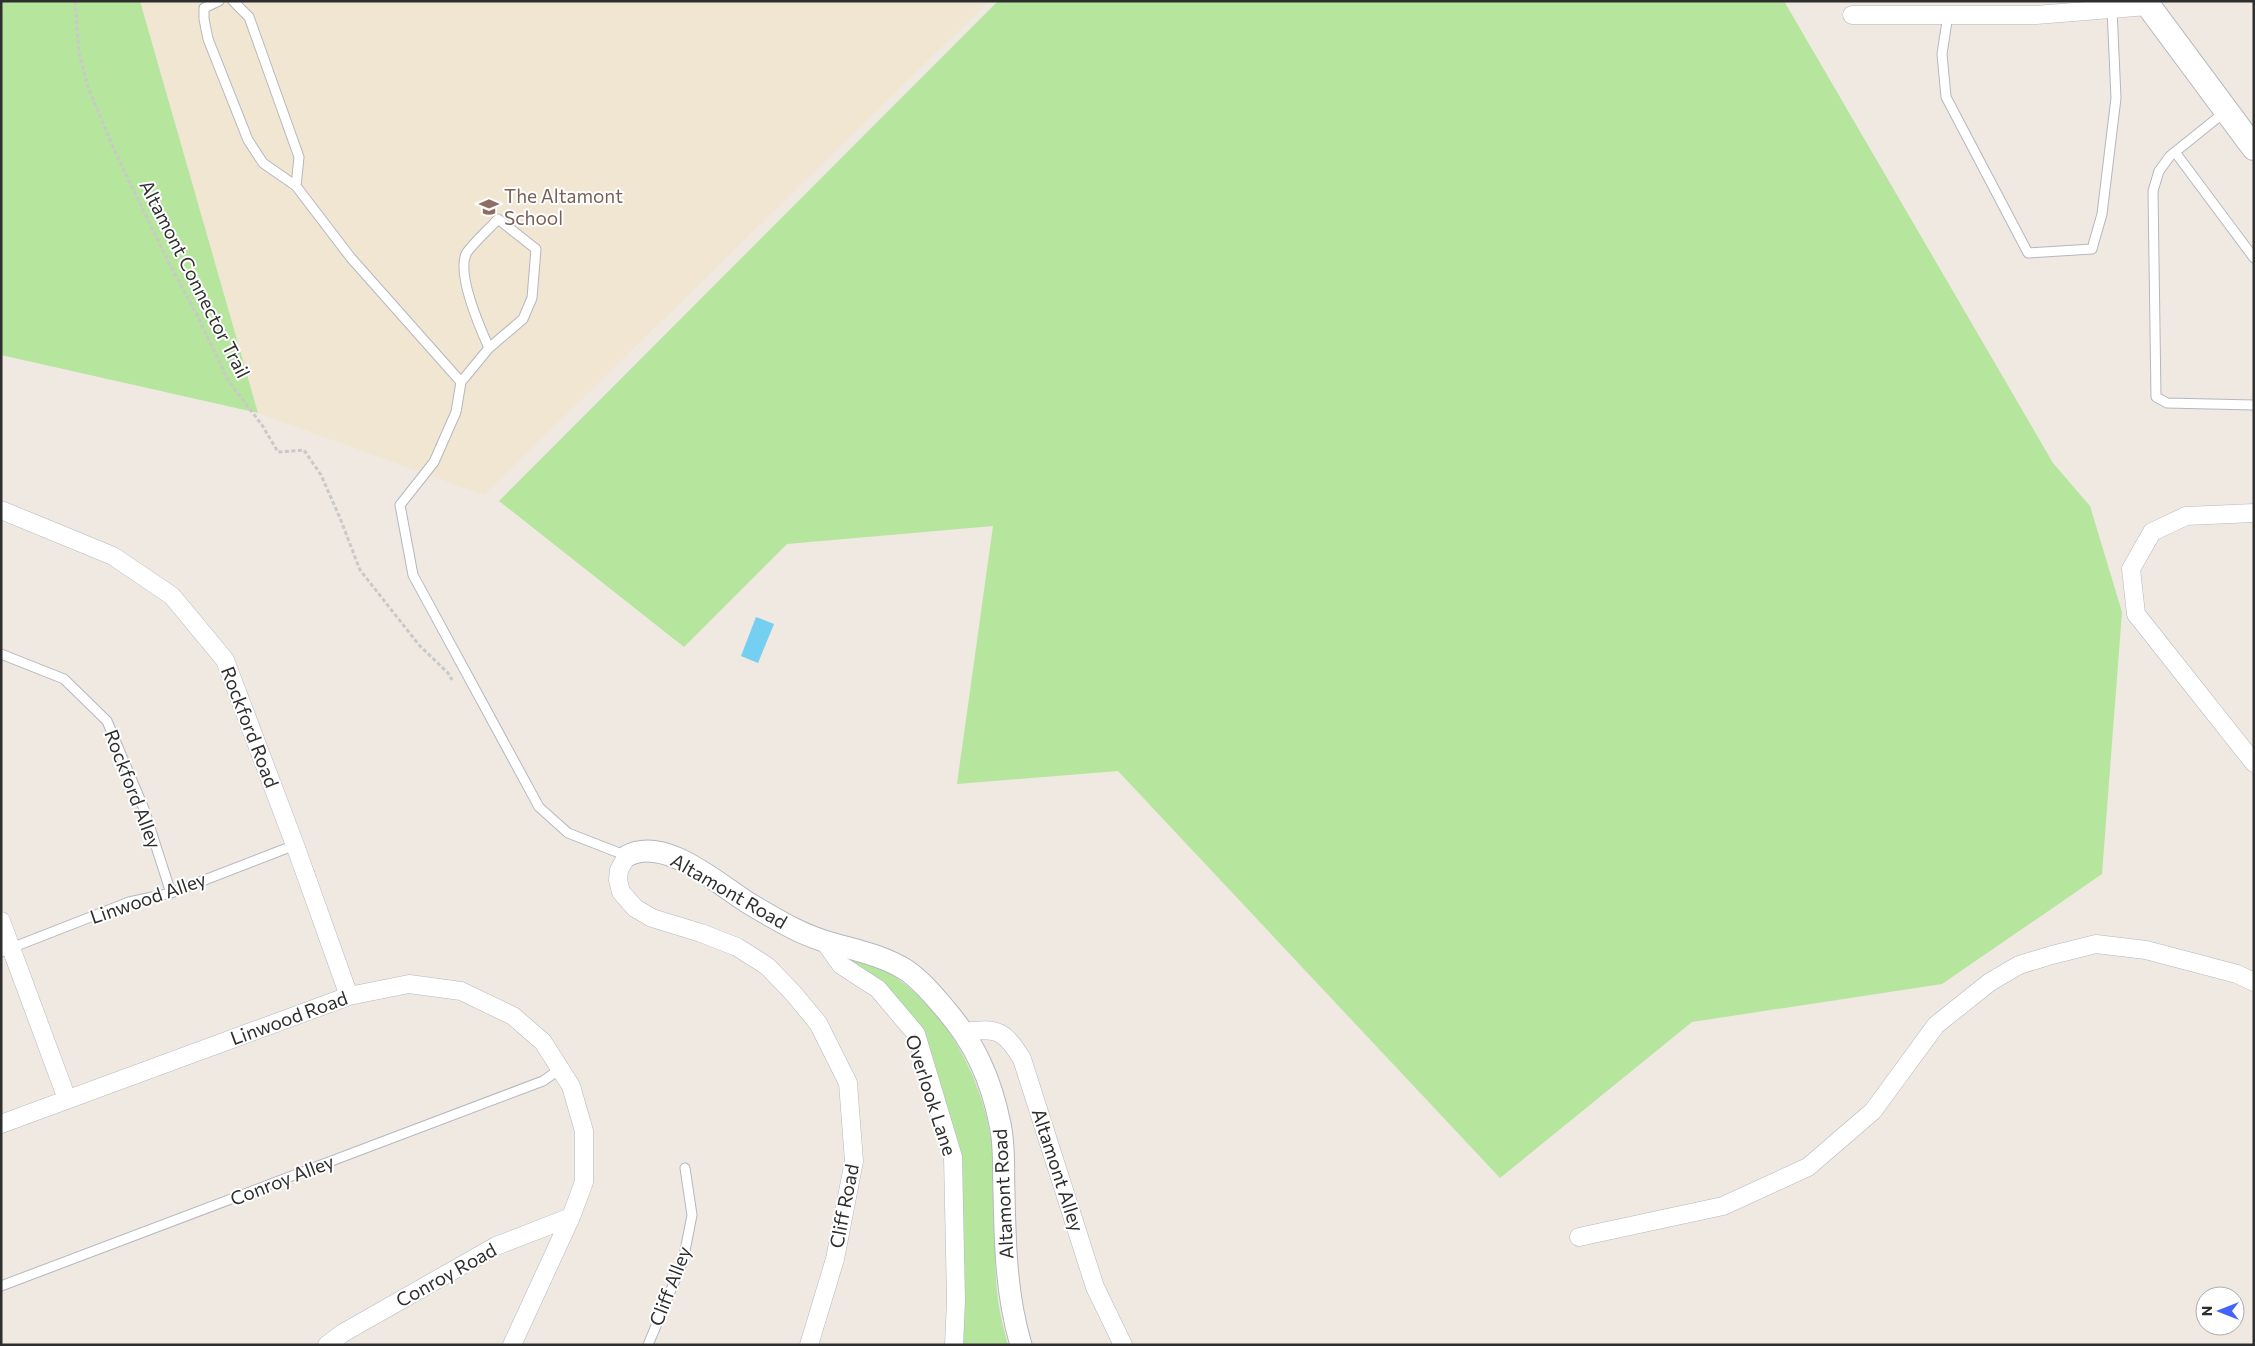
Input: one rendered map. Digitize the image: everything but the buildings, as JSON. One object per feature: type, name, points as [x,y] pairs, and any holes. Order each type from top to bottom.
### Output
[{"type":"main road","points":[[2147,3],[2254,148]]},
{"type":"street","points":[[1852,15],[2036,15],[2112,9],[2147,3]]},
{"type":"street","name":"Rockford Road","points":[[1,510],[113,556],[172,596],[225,660],[296,845],[349,996]]},
{"type":"street","points":[[2254,513],[2186,516],[2152,532],[2131,569],[2136,614],[2254,764]]},
{"type":"street","name":"Altamont Road","points":[[626,856],[636,851],[651,850],[665,854],[711,876],[742,899],[790,928],[824,941],[868,952],[907,971],[932,993],[965,1032],[981,1060],[1001,1125],[1006,1259],[1010,1298],[1021,1345]]},
{"type":"street","name":"Cliff Road","points":[[626,856],[619,870],[618,880],[621,892],[635,908],[652,918],[701,933],[737,947],[767,966],[793,993],[818,1024],[848,1083],[854,1161],[835,1259],[809,1345]]},
{"type":"street","points":[[1,921],[7,950],[67,1099]]},
{"type":"street","name":"Overlook Lane","points":[[824,941],[841,965],[878,989],[916,1034],[954,1157],[956,1300],[954,1345]]},
{"type":"street","points":[[1578,1237],[1723,1206],[1808,1167],[1873,1111],[1936,1025],[1990,982],[2019,965],[2096,944],[2146,950],[2237,974],[2254,982]]},
{"type":"street","name":"Linwood Road","points":[[1,1124],[349,996],[409,984],[461,991],[513,1016],[543,1042],[571,1086],[584,1131],[584,1182],[571,1217],[512,1345]]},
{"type":"street","name":"Altamont Alley","points":[[965,1032],[984,1029],[996,1031],[1010,1040],[1022,1059],[1095,1287],[1122,1345]]},
{"type":"street","name":"Conroy Road","points":[[327,1345],[343,1333],[496,1246],[571,1217]]},
{"type":"lane","points":[[219,1],[204,8],[208,39],[248,140],[264,163],[296,186],[351,258],[461,382]]},
{"type":"lane","points":[[233,1],[249,17],[299,157],[296,186]]},
{"type":"lane","points":[[1948,15],[1942,54],[1946,96],[2028,253],[2092,249],[2102,214],[2116,98],[2112,9]]},
{"type":"lane","points":[[2226,111],[2175,152],[2159,170],[2153,191],[2156,397],[2167,403],[2254,405]]},
{"type":"lane","points":[[2175,152],[2254,258]]},
{"type":"lane","points":[[489,348],[477,322],[464,272],[466,254],[498,219],[536,249],[532,298],[523,319],[489,348],[461,382],[456,412],[434,462],[400,505],[413,575],[539,807],[568,833],[626,856]]},
{"type":"lane","name":"Rockford Alley","points":[[1,654],[64,680],[107,721],[144,809],[171,893]]},
{"type":"lane","name":"Linwood Alley","points":[[7,950],[129,902],[171,893],[296,845]]},
{"type":"lane","name":"Conroy Alley","points":[[1,1286],[543,1081],[560,1069]]},
{"type":"lane","name":"Cliff Alley","points":[[648,1345],[683,1261],[692,1215],[685,1168]]},
{"type":"path","name":"Altamont Connector Trail","points":[[75,1],[79,53],[88,88],[141,206],[229,382],[262,425],[278,452],[304,450],[324,484],[360,570],[419,644],[448,673],[456,687]]},
{"type":"shaded area","name":"The Altamont School","points":[[140,1],[989,1],[484,495],[258,413]]},
{"type":"green space","points":[[1,1],[140,1],[258,413],[1,355]]},
{"type":"green space","points":[[998,1],[1784,1],[2053,463],[2090,506],[2122,612],[2102,874],[1942,984],[1692,1022],[1500,1178],[1118,771],[957,784],[993,526],[787,544],[684,647],[499,501]]},
{"type":"green space","points":[[850,957],[886,971],[906,985],[924,1002],[940,1020],[954,1041],[977,1085],[990,1133],[993,1154],[996,1279],[1000,1311],[1008,1345],[961,1345],[962,1215],[933,1061],[850,963]]},
{"type":"water","points":[[756,617],[774,624],[758,663],[741,656]]},
{"type":"place","name":"The Altamont School","points":[[489,207]]}]
